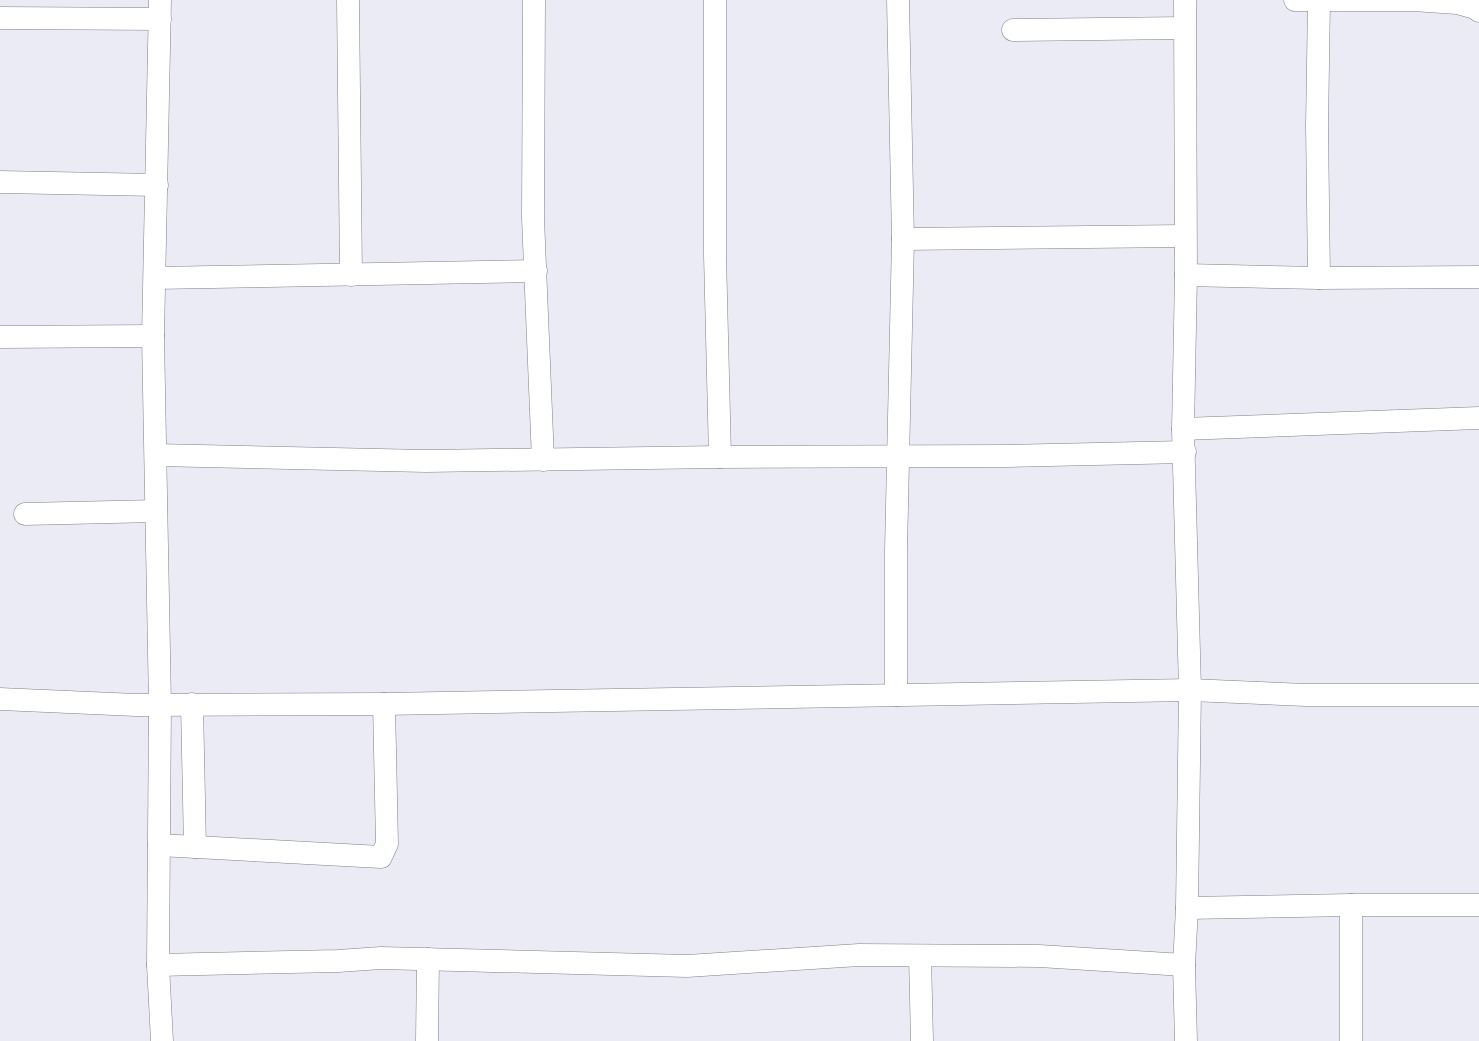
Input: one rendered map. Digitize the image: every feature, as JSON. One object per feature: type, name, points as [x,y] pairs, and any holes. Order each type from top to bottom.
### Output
[{"type":"street","points":[[348,0],[351,275]]},
{"type":"street","points":[[534,0],[533,218],[543,460]]},
{"type":"street","points":[[714,0],[715,255],[720,457]]},
{"type":"street","points":[[896,695],[896,551],[903,239],[898,0]]},
{"type":"street","points":[[1185,0],[1186,275],[1183,428],[1190,690],[1187,908],[1184,964],[1186,1041]]},
{"type":"street","points":[[1295,0],[1413,0],[1457,3],[1475,8],[1479,11]]},
{"type":"street","points":[[1319,278],[1317,126],[1320,1]]},
{"type":"street","points":[[0,18],[160,9],[153,336],[160,705],[158,965],[162,1041]]},
{"type":"street","points":[[1013,30],[1184,28]]},
{"type":"street","points":[[0,182],[157,185]]},
{"type":"street","points":[[903,239],[1185,236]]},
{"type":"street","points":[[155,278],[536,271]]},
{"type":"street","points":[[1186,275],[1319,278],[1479,277]]},
{"type":"street","points":[[0,338],[153,336]]},
{"type":"street","points":[[1183,428],[1479,418]]},
{"type":"street","points":[[156,455],[426,461],[720,457],[1008,456],[1184,452]]},
{"type":"street","points":[[25,514],[156,511]]},
{"type":"street","points":[[0,699],[136,706],[192,704],[384,704],[1190,690],[1306,695],[1479,696]]},
{"type":"street","points":[[192,704],[195,847]]},
{"type":"street","points":[[159,845],[381,857],[387,844],[384,704]]},
{"type":"street","points":[[1187,908],[1351,905],[1479,905]]},
{"type":"street","points":[[1351,905],[1351,1041]]},
{"type":"street","points":[[158,965],[338,962],[381,958],[688,966],[859,956],[1039,956],[1184,964]]},
{"type":"street","points":[[920,956],[922,1041]]},
{"type":"street","points":[[427,1041],[428,960]]}]
